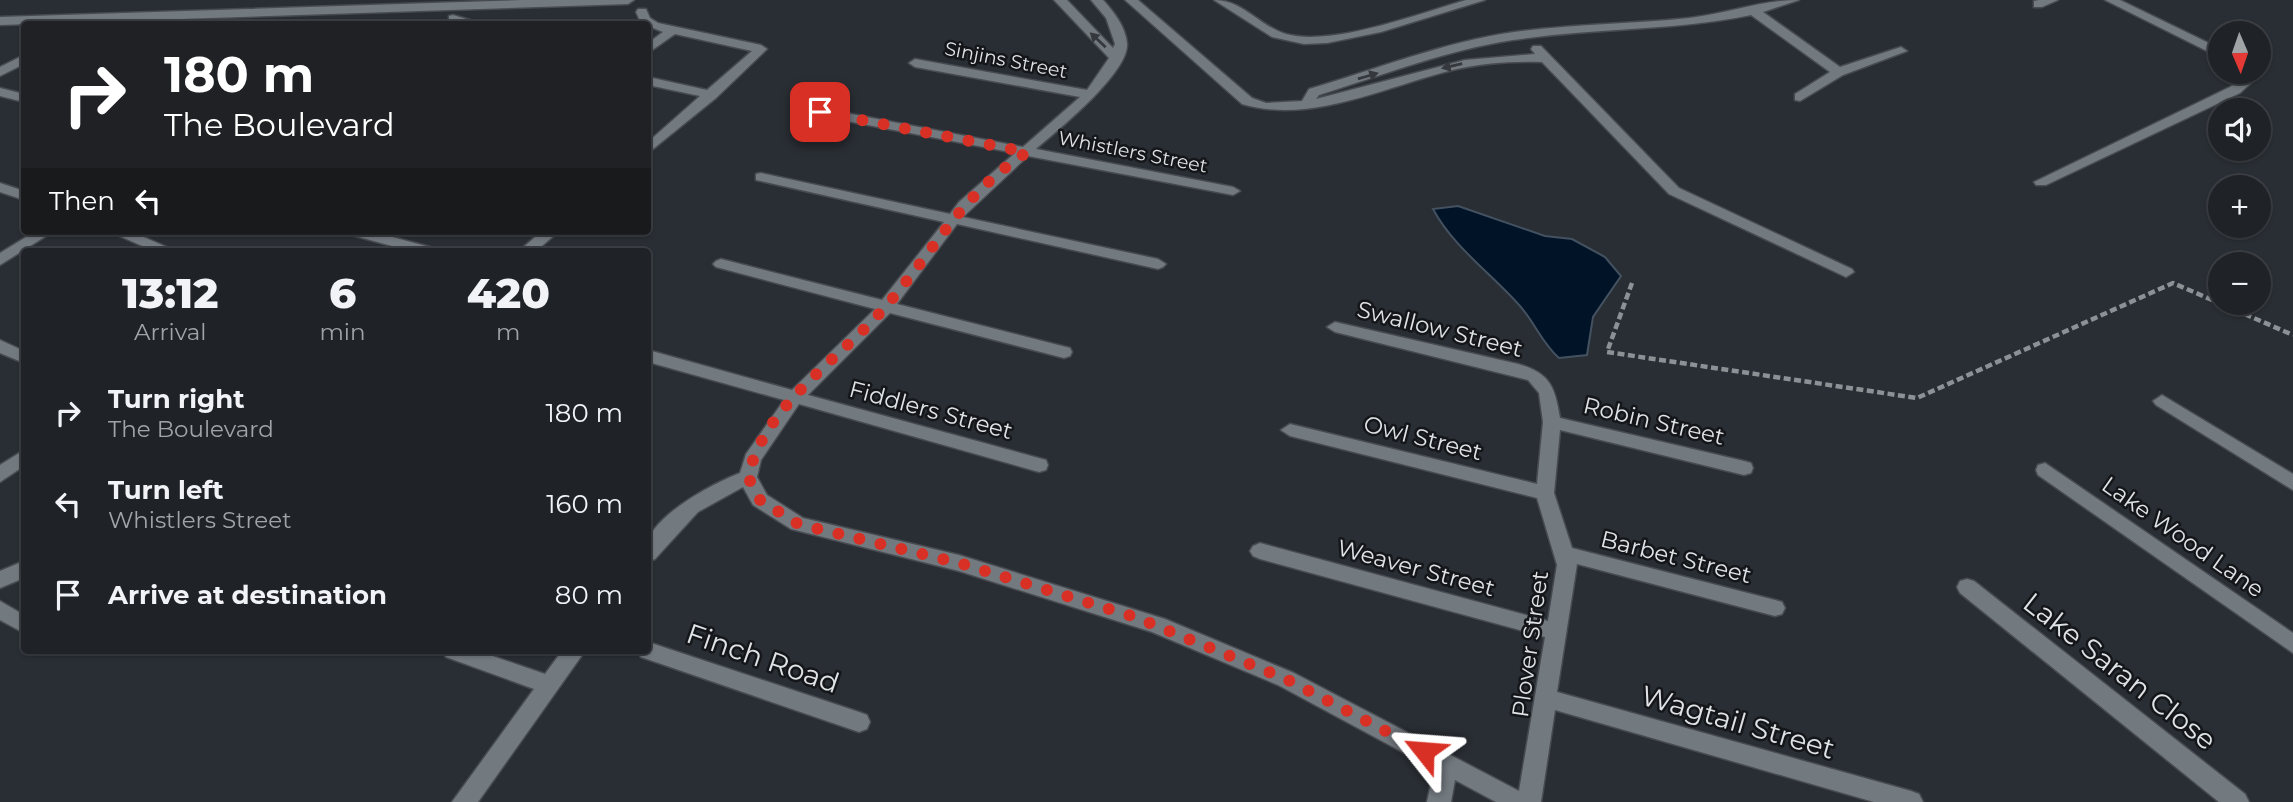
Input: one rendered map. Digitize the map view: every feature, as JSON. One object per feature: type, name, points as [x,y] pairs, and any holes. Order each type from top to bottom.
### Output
[{"type":"street","points":[[326,21],[333,11],[376,0]]},
{"type":"street","points":[[378,21],[395,8],[415,0]]},
{"type":"street","points":[[0,21],[628,0]]},
{"type":"street","points":[[1060,0],[1116,58]]},
{"type":"street","points":[[1097,0],[1112,17],[1121,44],[1116,58],[1090,95],[1027,152],[988,181],[953,217],[885,308],[794,398],[757,449],[748,477],[760,500],[798,524],[959,563],[1158,625],[1286,679],[1518,802]]},
{"type":"street","points":[[1131,0],[1256,106],[1278,108],[1330,101],[1451,66],[1488,59],[1544,58]]},
{"type":"street","points":[[1220,0],[1272,32],[1305,41],[1338,37],[1479,0]]},
{"type":"street","points":[[1308,102],[1314,92],[1474,45],[1528,34],[1756,13],[1793,0]]},
{"type":"street","points":[[2038,4],[2052,0]]},
{"type":"street","points":[[2111,0],[2208,48]]},
{"type":"street","points":[[642,12],[648,21]]},
{"type":"street","points":[[1756,13],[1838,72]]},
{"type":"street","points":[[453,19],[459,21]]},
{"type":"street","points":[[651,24],[671,31],[761,49],[651,144]]},
{"type":"street","points":[[651,47],[671,31]]},
{"type":"street","points":[[1528,34],[1544,58],[1674,191],[1846,272]]},
{"type":"street","points":[[1474,45],[1488,59]]},
{"type":"street","points":[[1800,97],[1838,72],[1901,51]]},
{"type":"street","points":[[0,72],[21,61]]},
{"type":"street","name":"Sinjins Street","points":[[915,63],[1090,95]]},
{"type":"street","points":[[651,81],[711,95]]},
{"type":"street","points":[[2041,183],[2243,84]]},
{"type":"street","points":[[0,92],[21,97]]},
{"type":"street","name":"Whistlers Street","points":[[820,112],[1233,191]]},
{"type":"street","points":[[761,177],[1158,264]]},
{"type":"street","points":[[0,187],[21,195]]},
{"type":"street","points":[[0,260],[40,235]]},
{"type":"street","points":[[39,248],[57,235]]},
{"type":"street","points":[[126,235],[160,248]]},
{"type":"street","points":[[368,235],[417,248]]},
{"type":"street","points":[[531,248],[546,235]]},
{"type":"street","points":[[0,273],[21,260]]},
{"type":"street","points":[[721,264],[1064,352]]},
{"type":"street","name":"Swallow Street","points":[[1335,327],[1489,362],[1534,376]]},
{"type":"street","points":[[0,346],[21,356]]},
{"type":"street","name":"Fiddlers Street","points":[[651,357],[1039,465]]},
{"type":"street","name":"Plover Street","points":[[1530,802],[1566,576],[1566,554],[1545,493],[1552,422],[1547,392],[1534,376]]},
{"type":"street","points":[[2162,401],[2293,483]]},
{"type":"street","name":"Robin Street","points":[[1552,422],[1744,468]]},
{"type":"street","name":"Owl Street","points":[[1290,430],[1545,493]]},
{"type":"street","points":[[0,475],[21,459]]},
{"type":"street","name":"Lake Wood Lane","points":[[2045,470],[2293,643]]},
{"type":"street","points":[[651,545],[690,506],[713,492],[748,477]]},
{"type":"street","name":"Weaver Street","points":[[1260,551],[1558,632]]},
{"type":"street","name":"Barbet Street","points":[[1566,554],[1775,608]]},
{"type":"street","points":[[0,580],[21,570]]},
{"type":"street","name":"Lake Saran Close","points":[[1967,587],[2237,802]]},
{"type":"street","points":[[0,609],[21,623]]},
{"type":"street","name":"Finch Road","points":[[651,652],[859,722]]},
{"type":"street","points":[[462,654],[547,684]]},
{"type":"street","points":[[472,800],[547,684],[571,654]]},
{"type":"street","name":"Wagtail Street","points":[[1548,699],[1911,802]]},
{"type":"street","points":[[1439,802],[1447,763]]},
{"type":"path","points":[[1632,284],[1607,352],[1917,398],[2173,283],[2293,335]]},
{"type":"water","points":[[1458,206],[1545,236],[1572,239],[1605,257],[1621,276],[1593,317],[1587,355],[1559,358],[1520,306],[1451,236],[1433,209]]},
{"type":"route","points":[[820,112],[1027,152],[1001,170],[964,205],[888,304],[794,398],[765,436],[752,459],[748,477],[760,500],[798,524],[959,563],[1085,600],[1158,625],[1286,679],[1424,751]]}]
